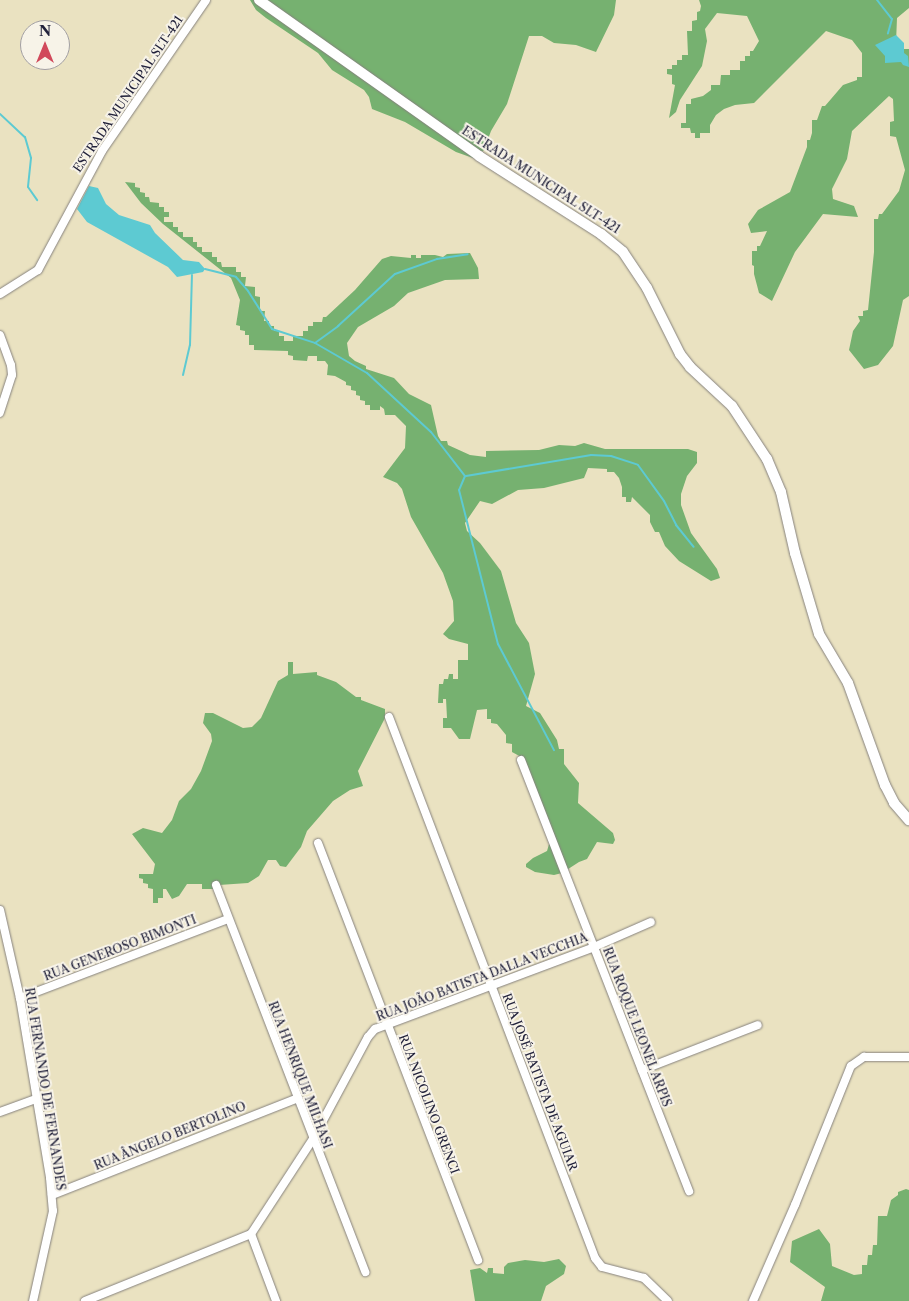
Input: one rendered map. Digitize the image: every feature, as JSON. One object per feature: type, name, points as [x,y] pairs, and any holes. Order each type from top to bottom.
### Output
[{"type":"street","name":"ESTRADA MUNICIPAL SLT-421","points":[[0,294],[38,270],[102,151],[206,0]]},
{"type":"street","name":"ESTRADA MUNICIPAL SLT-421","points":[[259,0],[478,156],[601,234],[623,252],[647,288],[680,354],[690,367],[732,406],[767,459],[781,492],[795,553],[819,634],[848,682],[885,786],[894,803],[909,820]]},
{"type":"street","points":[[0,335],[11,365],[12,375],[0,413]]},
{"type":"street","name":"RUA JOSÉ BATISTA DE AGUIAR","points":[[389,717],[595,1258],[602,1266],[644,1278],[668,1301]]},
{"type":"street","name":"RUA ROQUE LEONEL ARPIS","points":[[521,760],[689,1191]]},
{"type":"street","name":"RUA NICOLINO GRENCI","points":[[318,843],[386,1025],[478,1260]]},
{"type":"street","name":"RUA HENRIQUE MILHASI","points":[[216,884],[365,1272]]},
{"type":"street","name":"RUA FERNANDO DE FERNANDES","points":[[0,910],[20,998],[52,1195],[53,1211],[33,1301]]},
{"type":"street","name":"RUA GENEROSO BIMONTI","points":[[20,998],[228,919]]},
{"type":"street","name":"RUA JOÃO BATISTA DALLA VECCHIA","points":[[251,1234],[313,1139],[368,1038],[376,1029],[594,947],[651,922]]},
{"type":"street","points":[[642,1070],[758,1025]]},
{"type":"street","points":[[753,1301],[806,1180],[851,1066],[864,1056],[909,1057]]},
{"type":"street","name":"RUA ÂNGELO BERTOLINO","points":[[52,1195],[298,1098]]},
{"type":"street","points":[[0,1112],[36,1099]]},
{"type":"street","points":[[85,1301],[251,1234],[276,1301]]},
{"type":"green space","points":[[250,0],[616,0],[614,15],[596,52],[576,45],[554,43],[542,36],[529,36],[507,104],[491,131],[484,150],[473,158],[456,152],[405,122],[372,109],[369,97],[364,90],[332,70],[318,53],[266,18],[256,10]]},
{"type":"green space","points":[[699,0],[909,0],[909,8],[897,18],[896,43],[901,49],[909,49],[909,296],[903,300],[893,346],[878,365],[864,369],[849,350],[853,331],[860,321],[858,316],[863,316],[863,311],[868,310],[874,252],[874,219],[878,219],[879,214],[882,214],[899,191],[905,170],[896,137],[890,136],[890,122],[894,121],[893,99],[889,96],[852,131],[847,159],[832,189],[833,199],[854,206],[858,217],[823,214],[795,252],[772,301],[759,293],[754,266],[752,265],[752,251],[757,251],[757,246],[760,246],[767,231],[751,233],[748,224],[758,210],[790,192],[807,147],[807,140],[810,140],[812,120],[817,120],[822,106],[825,106],[843,85],[857,80],[857,77],[862,77],[862,53],[852,40],[826,31],[754,103],[735,105],[724,109],[716,115],[710,125],[710,133],[700,133],[700,138],[695,138],[695,133],[691,133],[690,128],[681,128],[681,123],[686,123],[686,104],[691,104],[691,99],[703,96],[711,90],[711,85],[720,85],[721,75],[730,75],[730,70],[740,70],[740,61],[745,61],[745,56],[750,56],[750,51],[753,51],[759,41],[747,16],[717,13],[705,29],[707,41],[702,66],[680,100],[676,112],[669,118],[675,85],[672,84],[672,75],[667,74],[667,69],[672,69],[672,65],[677,65],[677,60],[682,60],[682,55],[688,55],[687,31],[692,31],[692,21],[697,20],[697,12],[700,11],[701,6]]},
{"type":"green space","points":[[125,182],[135,183],[135,187],[140,188],[140,192],[145,193],[145,197],[149,197],[150,202],[159,203],[159,207],[164,207],[164,212],[169,212],[169,217],[164,217],[164,222],[173,222],[173,227],[178,227],[178,232],[183,232],[183,237],[193,237],[193,242],[197,242],[197,247],[202,247],[202,252],[212,252],[212,257],[217,257],[217,262],[221,262],[222,267],[236,267],[236,272],[241,272],[241,277],[246,277],[245,286],[255,287],[255,296],[260,297],[260,311],[265,311],[264,321],[269,321],[269,326],[274,326],[274,331],[279,331],[279,336],[284,336],[284,341],[293,341],[293,336],[303,336],[303,331],[308,331],[308,326],[313,326],[313,322],[322,322],[323,317],[326,317],[355,290],[382,259],[391,256],[411,258],[411,255],[416,255],[416,258],[421,258],[421,255],[443,257],[447,254],[470,253],[478,268],[479,279],[445,280],[408,293],[394,306],[358,327],[347,343],[349,356],[355,361],[366,366],[366,369],[394,378],[409,394],[431,405],[438,436],[441,441],[447,441],[448,445],[470,455],[486,457],[486,451],[539,450],[559,445],[575,446],[584,443],[605,449],[688,449],[697,452],[697,463],[687,476],[681,494],[681,505],[691,533],[717,569],[720,578],[711,581],[679,561],[665,546],[659,532],[655,532],[650,522],[650,515],[632,497],[631,502],[626,502],[626,497],[622,497],[622,487],[619,478],[614,472],[607,472],[607,469],[588,468],[584,478],[544,488],[518,490],[492,504],[480,501],[465,523],[467,531],[480,543],[501,571],[516,623],[529,643],[535,674],[526,706],[540,713],[557,740],[559,749],[564,749],[564,764],[579,783],[578,803],[613,833],[615,840],[613,844],[597,842],[587,859],[562,873],[554,875],[535,872],[526,867],[526,864],[533,858],[547,851],[550,841],[523,758],[512,752],[512,744],[506,743],[506,735],[497,724],[491,723],[491,719],[487,719],[487,709],[477,710],[470,739],[459,739],[451,728],[443,728],[443,718],[447,718],[446,699],[443,699],[443,703],[438,703],[439,684],[443,684],[444,679],[448,679],[449,674],[453,674],[453,679],[458,679],[458,660],[468,660],[468,644],[449,639],[443,634],[454,621],[453,601],[443,573],[411,517],[402,489],[397,483],[383,477],[405,448],[406,426],[395,415],[385,415],[384,409],[380,406],[380,410],[370,410],[370,405],[365,405],[365,401],[360,400],[360,396],[356,395],[356,391],[351,390],[351,386],[346,385],[346,382],[335,376],[327,375],[328,365],[325,361],[317,361],[317,356],[308,356],[307,361],[293,360],[293,356],[288,355],[288,351],[254,350],[254,345],[249,345],[249,335],[245,335],[245,331],[240,330],[240,326],[236,325],[240,300],[231,278],[163,224],[141,203]]},
{"type":"green space","points":[[288,662],[293,662],[293,674],[317,672],[317,675],[336,682],[356,697],[361,697],[361,700],[385,709],[385,718],[358,771],[363,786],[350,790],[333,801],[307,831],[301,847],[286,867],[280,866],[276,860],[268,860],[259,876],[248,883],[219,885],[216,889],[202,889],[202,884],[187,884],[179,896],[172,899],[166,889],[163,889],[163,898],[158,898],[158,903],[153,903],[153,889],[148,888],[148,884],[143,883],[143,879],[139,878],[139,874],[153,874],[155,864],[132,834],[143,828],[162,833],[172,820],[179,801],[191,789],[201,771],[212,741],[211,734],[203,723],[205,713],[213,713],[243,728],[252,727],[261,718],[278,681],[288,675]]},
{"type":"green space","points":[[906,1189],[909,1190],[909,1301],[821,1301],[825,1287],[790,1262],[792,1241],[819,1229],[830,1244],[832,1266],[854,1275],[862,1274],[862,1265],[867,1265],[868,1255],[872,1255],[873,1245],[877,1245],[878,1216],[887,1216],[891,1200],[898,1195],[898,1192]]},
{"type":"green space","points":[[559,1259],[566,1266],[564,1274],[546,1286],[541,1301],[475,1301],[470,1270],[480,1268],[487,1273],[488,1268],[493,1268],[493,1273],[504,1274],[504,1267],[508,1263],[525,1260],[544,1262]]},
{"type":"water","points":[[896,35],[904,43],[904,53],[908,56],[909,67],[901,62],[885,63],[885,56],[875,45]]},
{"type":"water","points":[[89,186],[98,188],[106,204],[119,215],[150,225],[155,233],[183,260],[199,262],[205,269],[203,272],[177,277],[168,267],[87,222],[77,209]]},
{"type":"waterway","points":[[877,0],[892,19],[888,33]]},
{"type":"waterway","points":[[0,114],[25,137],[31,158],[28,187],[37,200]]},
{"type":"waterway","points":[[315,343],[338,326],[395,274],[437,259],[468,254]]},
{"type":"waterway","points":[[205,269],[236,277],[248,291],[272,329],[315,343],[367,373],[431,432],[465,476],[459,490],[498,644],[554,750]]},
{"type":"waterway","points":[[183,375],[190,345],[192,275]]},
{"type":"waterway","points":[[466,476],[591,455],[611,456],[638,465],[664,501],[676,525],[694,547]]}]
